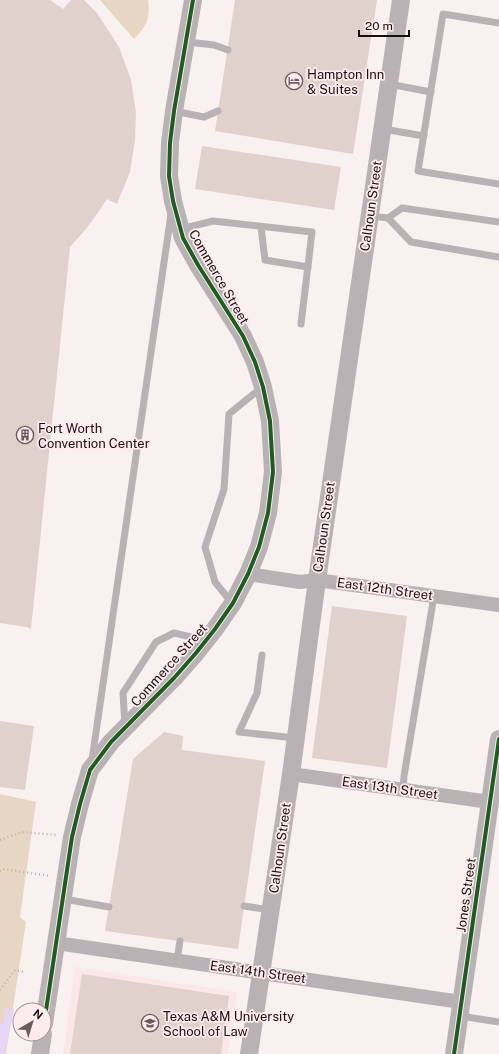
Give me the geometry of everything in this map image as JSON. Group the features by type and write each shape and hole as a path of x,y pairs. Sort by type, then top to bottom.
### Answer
{"street":[{"name":"Commerce Street","path":"47,1002 72,836 90,770 111,742 174,678 215,629 233,603 248,574 259,547 268,513 273,472 270,421 263,387 255,362 243,336 198,265 183,238 173,201 169,176 170,142 174,111 193,0"},
{"name":"Calhoun Street","path":"249,1054 401,0"},
{"name":"East 12th Street","path":"248,574 300,582 317,580 499,604"},
{"name":"Jones Street","path":"454,1054 499,739"},
{"name":"East 13th Street","path":"290,774 490,802"},
{"name":"East 14th Street","path":"56,942 261,973 460,1009"},
{"path":"40,1054 42,1042"}],"lane":[{"path":"499,23 443,14 418,171 499,184"},
{"path":"186,42 214,45 228,50"},
{"path":"388,84 431,92"},
{"path":"174,111 204,117 218,111"},
{"path":"382,129 424,136"},
{"path":"90,770 173,201"},
{"path":"388,218 402,208 499,222"},
{"path":"369,216 388,218 411,242 499,257"},
{"path":"180,230 213,221 312,232 301,324"},
{"path":"261,227 265,260 308,267"},
{"path":"233,603 215,582 205,547 224,489 229,414 263,387"},
{"path":"403,790 434,596"},
{"path":"126,727 123,693 156,642 174,633 206,641"},
{"path":"262,655 257,693 239,732 295,738"},
{"path":"62,899 109,907"},
{"path":"244,906 270,910"},
{"path":"177,960 180,941"},
{"path":"460,1009 499,1022"}],"path":[{"path":"0,840 22,832 72,836"},
{"path":"0,871 3,869 65,878"},
{"path":"0,990 15,970 24,972"}],"shaded area":[{"path":"100,0 148,0 148,17 145,26 134,39"},
{"path":"0,794 36,802 20,917 26,922 14,1002 12,1002 12,1014 6,1054 0,1054"},
{"name":"Texas A&M University School of Law","path":"75,967 237,992 228,1054 63,1054"},
{"path":"6,1008 12,1009 12,1019 5,1054 0,1054 0,1023 3,1024"}],"building":[{"name":"Fort Worth Convention Center","path":"0,0 50,0 63,9 71,0 84,0 97,13 119,47 131,80 136,112 135,140 130,172 117,204 107,199 86,229 70,247 31,629 27,627 0,623"},
{"name":"Hampton Inn & Suites","path":"235,0 377,0 353,154 215,131"},
{"path":"202,146 341,167 334,210 195,189"},
{"path":"332,606 407,616 387,768 312,758"},
{"path":"0,721 34,726 25,790 0,787"},
{"path":"164,732 183,736 182,750 265,761 238,949 105,931 133,759"},
{"name":"Texas A&M University School of Law","path":"82,974 229,996 221,1054 70,1054"}],"cycle path":[{"path":"47,1002 72,837 90,770 111,742 174,678 215,629 233,603 248,574 259,547 268,513 273,472 270,421 263,387 255,362 243,336 198,265 183,238 173,201 169,176 170,143 174,111 193,0"},
{"path":"454,1054 499,739"}],"place":[{"name":"Hampton Inn & Suites","path":"294,81"},
{"name":"Fort Worth Convention Center","path":"25,435"},
{"name":"Texas A&M University School of Law","path":"150,1023"}]}
